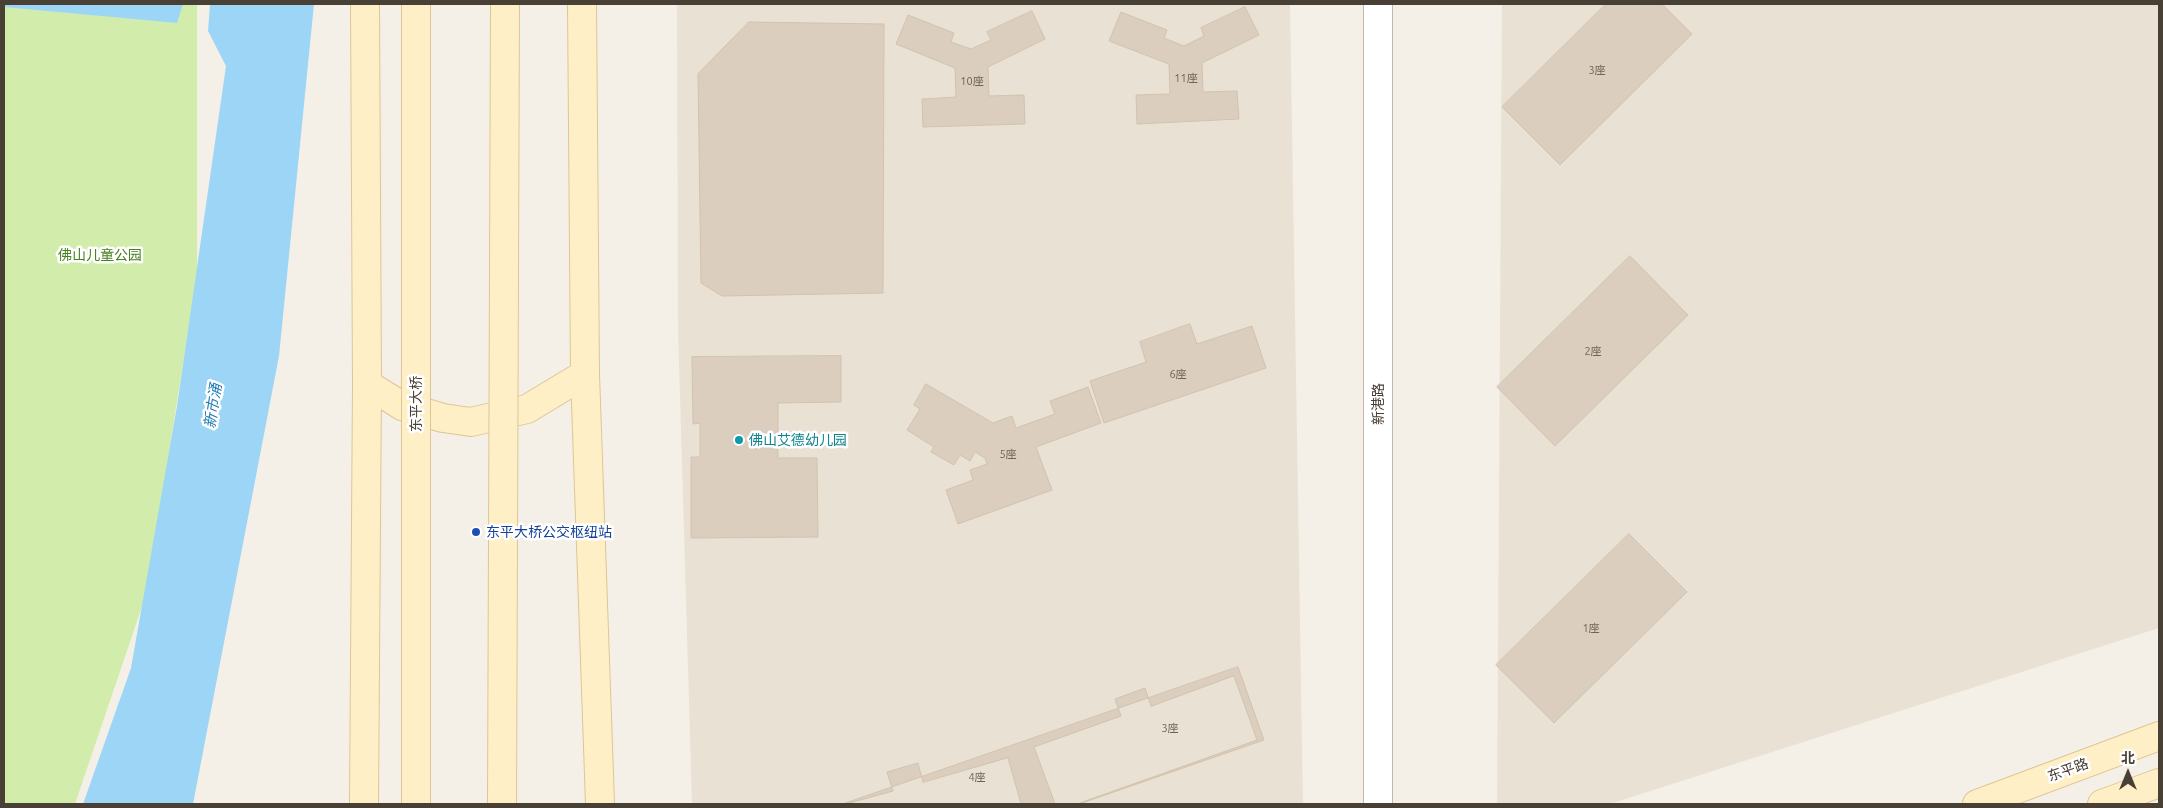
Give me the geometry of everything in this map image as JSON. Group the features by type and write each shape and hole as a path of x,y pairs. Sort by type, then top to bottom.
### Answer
{"main road":[{"path":"364,804 367,384 365,4"},
{"name":"东平大桥","path":"416,4 416,804"},
{"path":"502,804 505,4"},
{"path":"582,4 586,374 600,804"},
{"path":"367,384 402,406 443,418 471,422 526,409 586,374"},
{"name":"东平路","path":"1977,804 2159,736"},
{"path":"2102,804 2159,783"}],"street":[{"name":"新港路","path":"1378,4 1378,804"}],"shaded area":[{"path":"677,4 1290,4 1303,804 692,804 678,330"},
{"path":"1502,4 2159,4 2159,628 1610,804 1497,804"}],"green space":[{"name":"佛山儿童公园","path":"4,4 197,4 197,275 147,592 75,804 4,804"}],"water":[{"path":"4,4 183,4 177,23 4,7"},
{"name":"新市涌","path":"210,4 314,4 279,356 193,804 83,804 131,668 177,406 226,66 208,31"}],"building":[{"path":"1606,4 1662,4 1692,34 1560,165 1502,107"},
{"path":"1245,7 1259,35 1202,63 1203,92 1237,91 1239,119 1137,124 1136,95 1170,94 1169,64 1109,41 1121,12 1167,30 1164,38 1184,46 1204,36 1201,28"},
{"path":"1032,11 1045,39 988,67 989,96 1024,95 1025,124 923,127 922,99 956,97 955,68 896,44 908,15 954,33 951,42 971,49 991,40 987,32"},
{"path":"749,22 884,24 883,293 722,296 701,283 698,74"},
{"path":"1630,256 1688,315 1555,446 1497,387"},
{"path":"1190,324 1197,344 1252,326 1266,368 1104,423 1090,381 1146,362 1140,342"},
{"name":"佛山艾德幼儿园","path":"841,356 841,402 778,403 778,458 817,458 818,537 691,538 691,457 700,457 700,423 693,424 692,357"},
{"path":"926,384 993,423 1012,416 1016,428 1055,414 1050,401 1088,387 1101,423 1036,447 1052,490 958,524 946,490 973,480 970,470 987,464 985,458 975,452 970,461 960,455 954,465 931,452 934,447 907,430 920,409 914,405"},
{"path":"1629,534 1687,592 1554,723 1496,665"},
{"path":"1238,667 1264,740 1079,804 843,804"},
{"path":"1234,676 1257,740 1077,804 1055,804 1034,747 1121,716 1115,699 1145,688 1151,706"},
{"path":"1008,758 1021,804 846,804 893,791 887,772 918,763 923,782"}],"place":[{"name":"佛山艾德幼儿园","path":"739,440"},
{"name":"东平大桥公交枢纽站","path":"476,532"}]}
